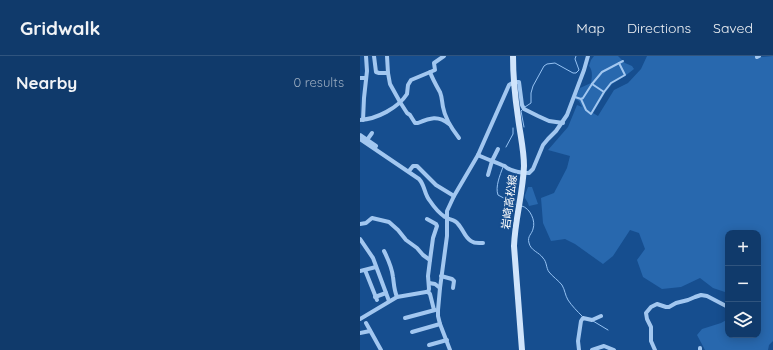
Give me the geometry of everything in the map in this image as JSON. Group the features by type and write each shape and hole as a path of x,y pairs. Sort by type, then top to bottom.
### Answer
{"main road":[{"name":"岩崎高松線","path":"513,56 514,82 524,166 514,246 522,350"}],"street":[{"path":"374,56 376,72 388,73"},
{"path":"387,56 390,84 407,113 415,123 420,123 426,119 436,118 442,119 449,124"},
{"path":"360,59 366,57 367,71 362,98 362,120 380,114 400,102 407,94 408,85 411,80 435,70 434,63 444,56"},
{"path":"478,155 504,165 516,172 529,173 533,169 543,145 563,123 574,97 588,56"},
{"path":"430,72 433,82 440,92 443,100 444,112 449,124 459,138"},
{"path":"360,78 366,78"},
{"path":"436,310 447,236 447,211 478,155 508,85 514,82 519,82 522,105 524,109 549,121 563,123"},
{"path":"367,140 372,133"},
{"path":"360,135 401,164 399,165"},
{"path":"360,139 409,171 422,183 425,195 440,213 457,222 471,241 483,243"},
{"path":"488,175 492,161 498,149"},
{"path":"409,171 413,166 417,166 436,185 454,196"},
{"path":"360,224 366,223 372,218 389,222 406,240 430,260"},
{"path":"427,219 437,226 433,238 428,276 428,292 450,350"},
{"path":"360,239 373,258 389,301"},
{"path":"384,251 388,258 393,275 395,293 397,297"},
{"path":"360,271 376,267"},
{"path":"365,270 376,298 386,293"},
{"path":"441,276 452,279 454,281 453,288"},
{"path":"429,283 435,284 440,288"},
{"path":"360,319 397,297 428,292"},
{"path":"655,350 651,341 651,327 646,313 654,305 657,304 669,307 676,303 700,296 706,296 725,305"},
{"path":"405,318 436,310"},
{"path":"579,350 578,341 581,321 583,318 592,320 601,316"},
{"path":"366,323 381,350"},
{"path":"412,332 440,324"},
{"path":"360,333 370,331"},
{"path":"429,345 447,340"},
{"path":"592,350 604,346 614,350"}],"lane":[{"path":"580,99 583,98 602,72 622,61"},
{"path":"574,97 580,99 586,110 591,114 604,92 612,83 625,75 619,63"},
{"path":"592,84 604,92"}],"shaded area":[{"path":"594,56 618,56 634,69 612,84 605,93 593,113 598,116 614,90 628,83 641,69 647,56 773,56 773,341 769,345 768,350 705,350 697,335 702,329 725,321 725,338 761,338 761,230 725,230 725,292 713,288 700,278 681,287 662,289 643,277 637,260 645,249 639,233 630,230 613,256 603,264 575,244 565,239 551,241 543,223 541,198 554,193 567,168 570,156 548,150 568,127 577,105 582,107 579,101 575,99 580,88 591,83 592,72 589,66"},
{"path":"528,187 532,187 538,204 529,206 525,198"}],"waterway":[{"path":"525,107 531,103 533,86 544,66 555,63 573,73 576,73 579,70 575,59 576,56"},
{"path":"522,110 524,127"},
{"path":"506,147 513,134 513,128"},
{"path":"503,167 497,185 497,192 498,195 515,204"},
{"path":"522,206 528,209 534,222 529,239 530,246 544,260 549,272 562,285 568,300 582,316"},
{"path":"593,321 608,330"}]}
